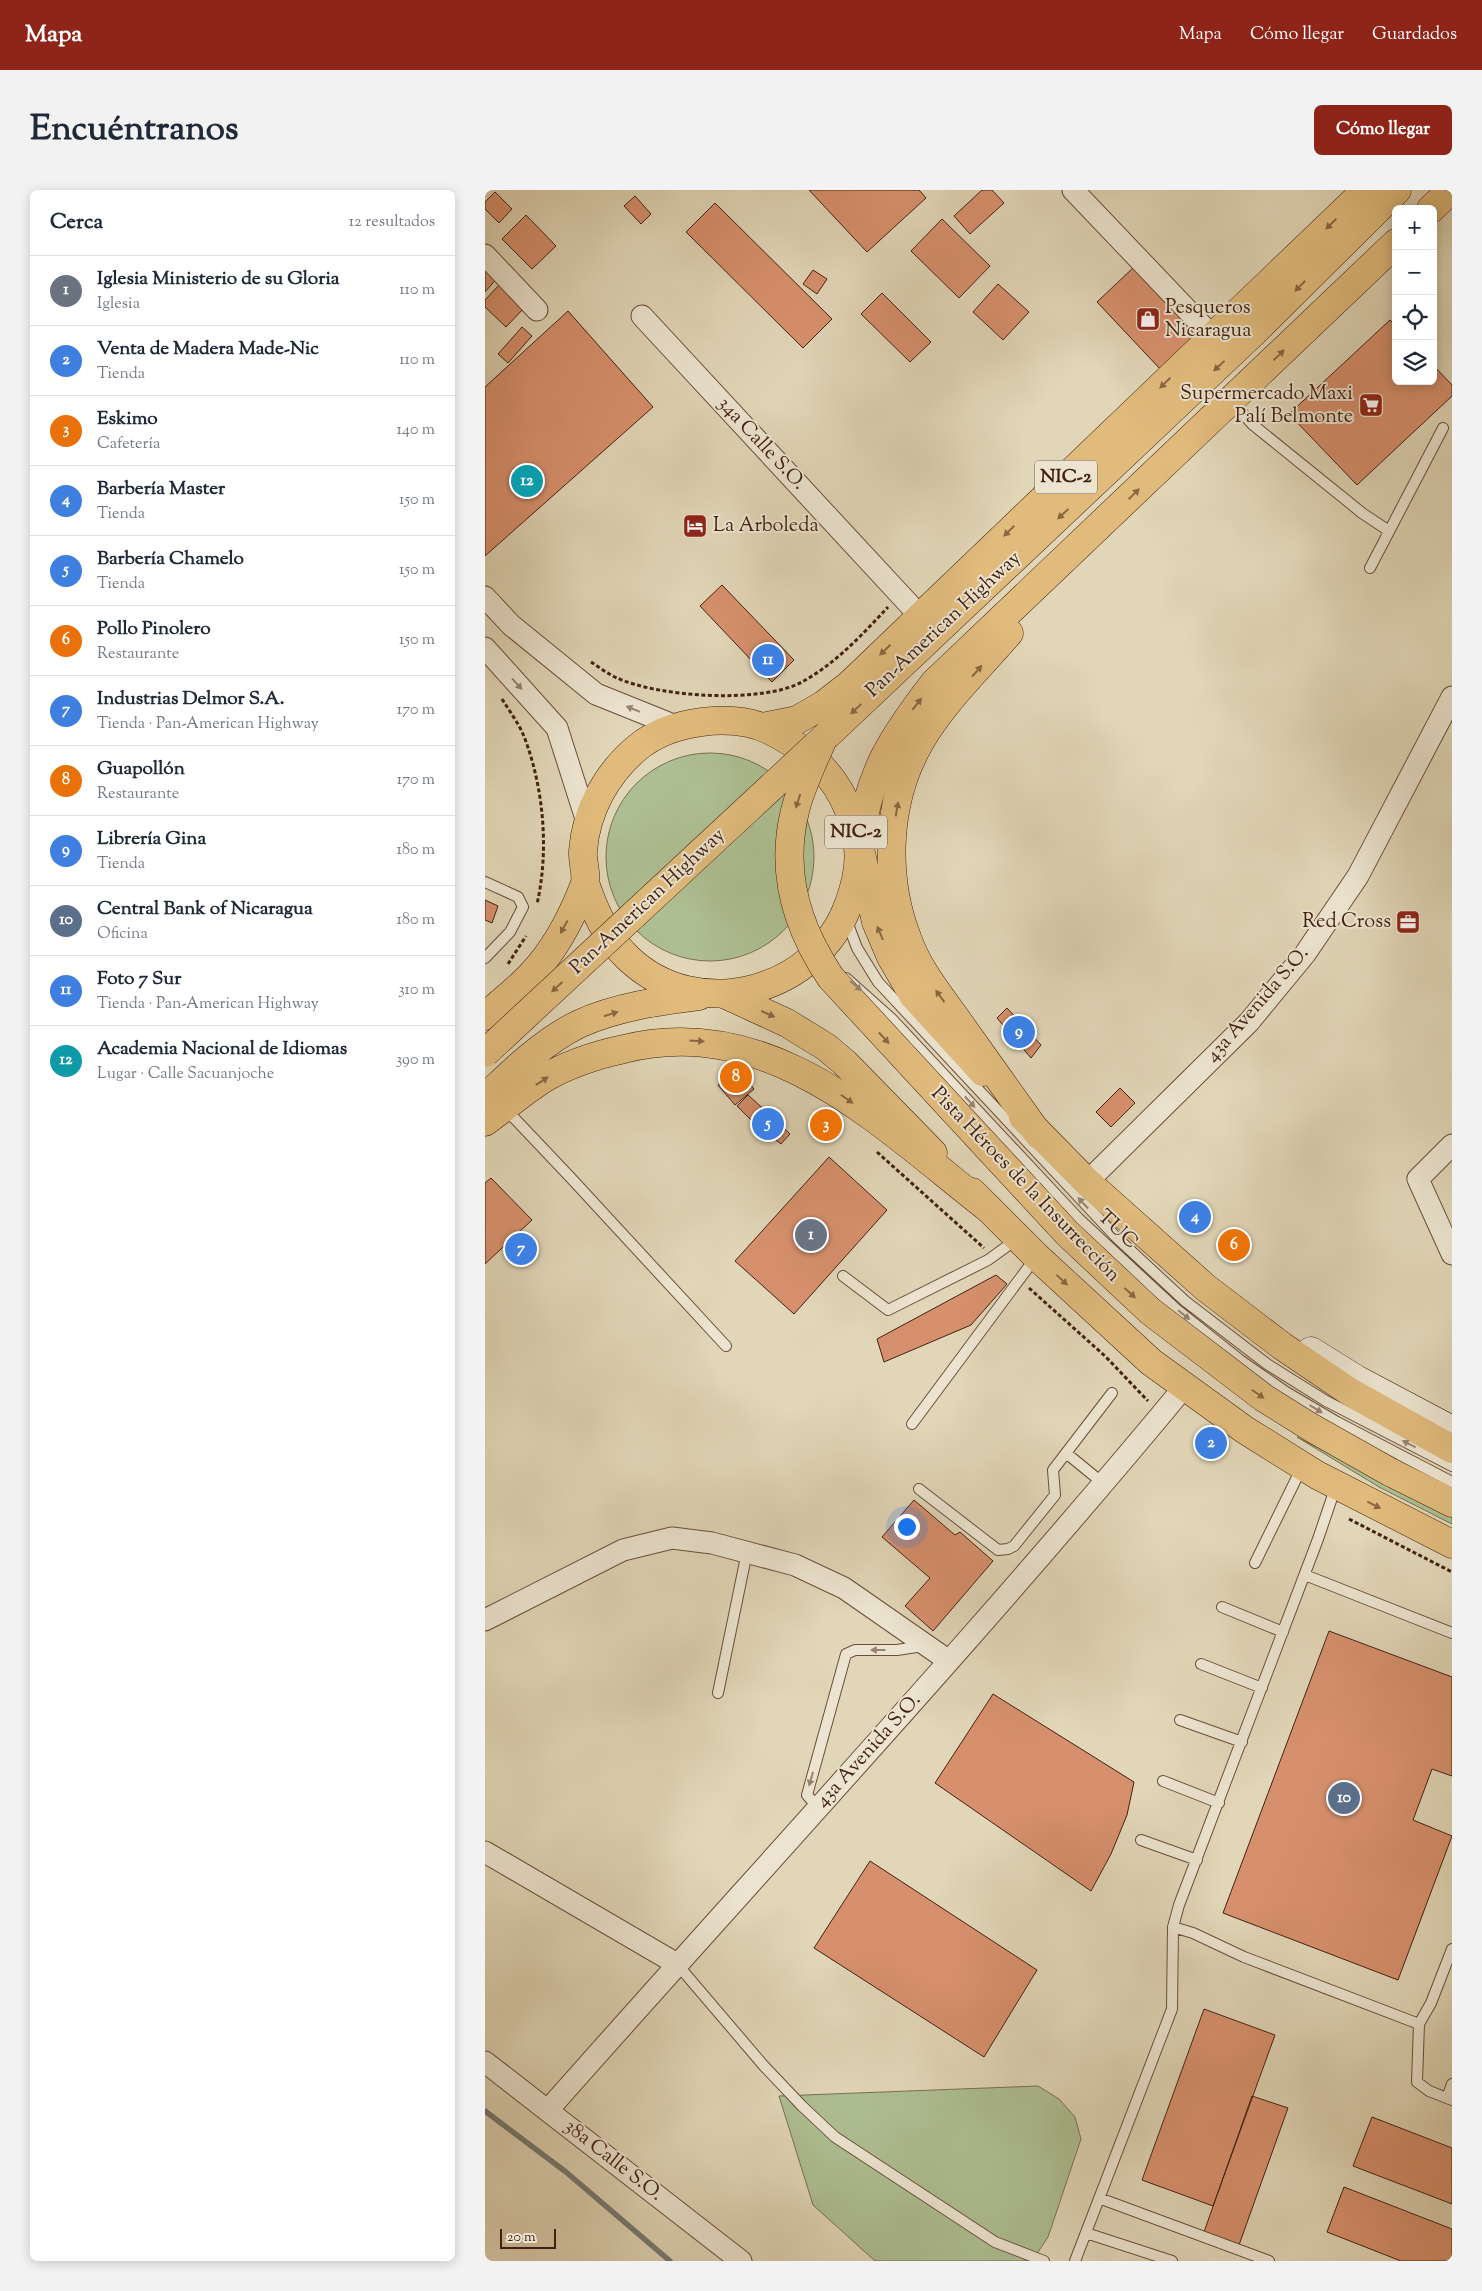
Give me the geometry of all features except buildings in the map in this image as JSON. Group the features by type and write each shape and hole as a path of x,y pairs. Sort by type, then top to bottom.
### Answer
{"main road":[{"name":"Pan-American Highway","path":"762,727 797,720 823,705 849,685 1366,190"},
{"name":"Pan-American Highway","path":"485,1053 823,739 1254,332 1397,190"},
{"path":"1435,205 1451,190"},
{"name":"Pan-American Highway","path":"859,844 863,816 872,783 900,727 934,683 1392,247"},
{"path":"1039,1135 928,979 908,940 897,902 891,868 892,836 907,768 934,720 1111,516"},
{"name":"NIC-2","path":"490,1106 527,1060 580,1024 634,1006 762,988 796,972 825,946 846,912 857,883 859,844 844,798 823,767 795,743 762,727 720,720 678,726 638,748 606,780 587,822 583,852 585,883 595,912 610,938 630,960 655,977 683,989 719,994"},
{"name":"Pista Héroes de la Insurrección","path":"823,739 795,809 790,836 790,859 792,889 801,922 811,946 831,978 1067,1233 1150,1311 1264,1398 1390,1472 1452,1503"},
{"path":"859,844 876,922 891,957 913,995 1039,1135 1087,1182 1206,1288 1282,1346 1350,1392 1452,1449"},
{"name":"Pan-American Highway","path":"485,1016 531,975 544,959 570,917 585,883"},
{"name":"Pista Héroes de la Insurrección","path":"719,994 787,1023 826,1047 845,1063 989,1210 1151,1362 1245,1430 1302,1466 1332,1496 1452,1544"},
{"path":"490,1106 594,1056 644,1044 666,1041 718,1043 744,1049 789,1065 843,1096 989,1210"}],"street":[{"path":"1073,190 1213,337"},
{"path":"485,255 537,310"},
{"name":"34a Calle S.O.","path":"643,316 920,616"},
{"path":"485,597 511,625 596,694 678,726"},
{"path":"485,648 557,728 587,822"},
{"name":"43a Avenida S.O.","path":"1087,1182 1249,1022 1305,954 1358,876 1452,697"},
{"path":"1452,1145 1418,1179 1452,1254"},
{"path":"1206,1288 1356,1379 1452,1430"},
{"name":"43a Avenida S.O.","path":"548,2110 949,1661 1104,1484 1185,1386"},
{"path":"485,1620 623,1550 672,1538 712,1543 795,1565 844,1588 949,1661"},
{"path":"485,1852 677,1964"},
{"name":"38a Calle S.O.","path":"485,2062 741,2261"}],"lane":[{"path":"1232,401 1252,424 1362,513 1389,531"},
{"path":"1371,568 1443,428"},
{"path":"485,882 518,896 523,908 510,932 485,958"},
{"name":"TUC","path":"846,912 847,923 857,948 878,982 1116,1237 1179,1294 1267,1364 1326,1401 1452,1466"},
{"name":"TUC","path":"796,972 819,966 833,969 853,982 892,1019 1079,1218 1176,1309 1218,1343 1286,1392 1452,1482"},
{"path":"490,1106 540,1145 726,1346"},
{"path":"843,1276 888,1310 994,1256 1027,1247"},
{"path":"911,1424 1018,1278 1027,1247"},
{"path":"919,1489 998,1550 1007,1550 1014,1546 1055,1495 1053,1470 1112,1392"},
{"path":"1066,1453 1104,1484"},
{"path":"1255,1563 1302,1466"},
{"path":"1075,2261 1172,2009 1173,1928 1179,1904 1305,1574 1332,1496"},
{"path":"718,1693 747,1552"},
{"path":"1305,1574 1452,1633"},
{"path":"1222,1607 1283,1632"},
{"path":"818,1808 807,1795 846,1654 855,1650 897,1650 926,1645"},
{"path":"1201,1664 1262,1688"},
{"path":"1180,1720 1242,1742"},
{"path":"1163,1781 1219,1803"},
{"path":"1141,1840 1197,1860"},
{"path":"1173,1928 1193,1933 1244,1957 1419,2024"},
{"path":"1452,1949 1431,2003 1419,2024 1417,2082 1429,2091 1449,2099 1452,2084"},
{"path":"677,1964 764,2066 835,2137 995,2242 1043,2261"},
{"path":"1099,2198 1269,2261"},
{"path":"1086,2233 1172,2261"}],"path":[{"path":"589,661 617,678 648,688 742,696 767,694 803,681 830,663 874,622"},
{"path":"498,692 525,738 541,800 543,862 537,906"},
{"path":"505,967 523,944 529,929"},
{"path":"873,1149 994,1256"},
{"path":"1018,1278 1105,1356 1161,1415"},
{"path":"1332,1496 1452,1572"}],"green space":[{"path":"700,753 720,753 740,757 759,765 784,783 797,799 806,817 814,847 810,887 806,897 797,915 784,931 768,944 740,957 720,961 700,961 680,957 661,949 644,938 629,923 618,906 610,887 606,867 606,847 610,827 618,808 629,791 644,776 661,765 680,757"},
{"path":"1297,1437 1452,1517 1452,1524 1379,1487"},
{"path":"1038,2086 1059,2099 1075,2117 1081,2139 1048,2237 1032,2261 875,2261 813,2205 779,2096"}],"waterway":[{"path":"485,2111 566,2172 670,2261"}],"place":[{"name":"Pesqueros Nicaragua","path":"1148,319"},
{"name":"Supermercado Maxi Palí Belmonte","path":"1371,405"},
{"name":"Academia Nacional de Idiomas","path":"527,481"},
{"name":"La Arboleda","path":"695,526"},
{"name":"Foto 7 Sur","path":"768,660"},
{"name":"Red Cross","path":"1408,922"},
{"name":"Librería Gina","path":"1019,1032"},
{"name":"Guapollón","path":"736,1077"},
{"name":"Barbería Chamelo","path":"768,1124"},
{"name":"Eskimo","path":"826,1125"},
{"name":"Barbería Master","path":"1195,1217"},
{"name":"Iglesia Ministerio de su Gloria","path":"811,1235"},
{"name":"Pollo Pinolero","path":"1234,1245"},
{"name":"Industrias Delmor S.A.","path":"521,1249"},
{"name":"Venta de Madera Made-Nic","path":"1211,1443"},
{"name":"Central Bank of Nicaragua","path":"1344,1798"}]}
